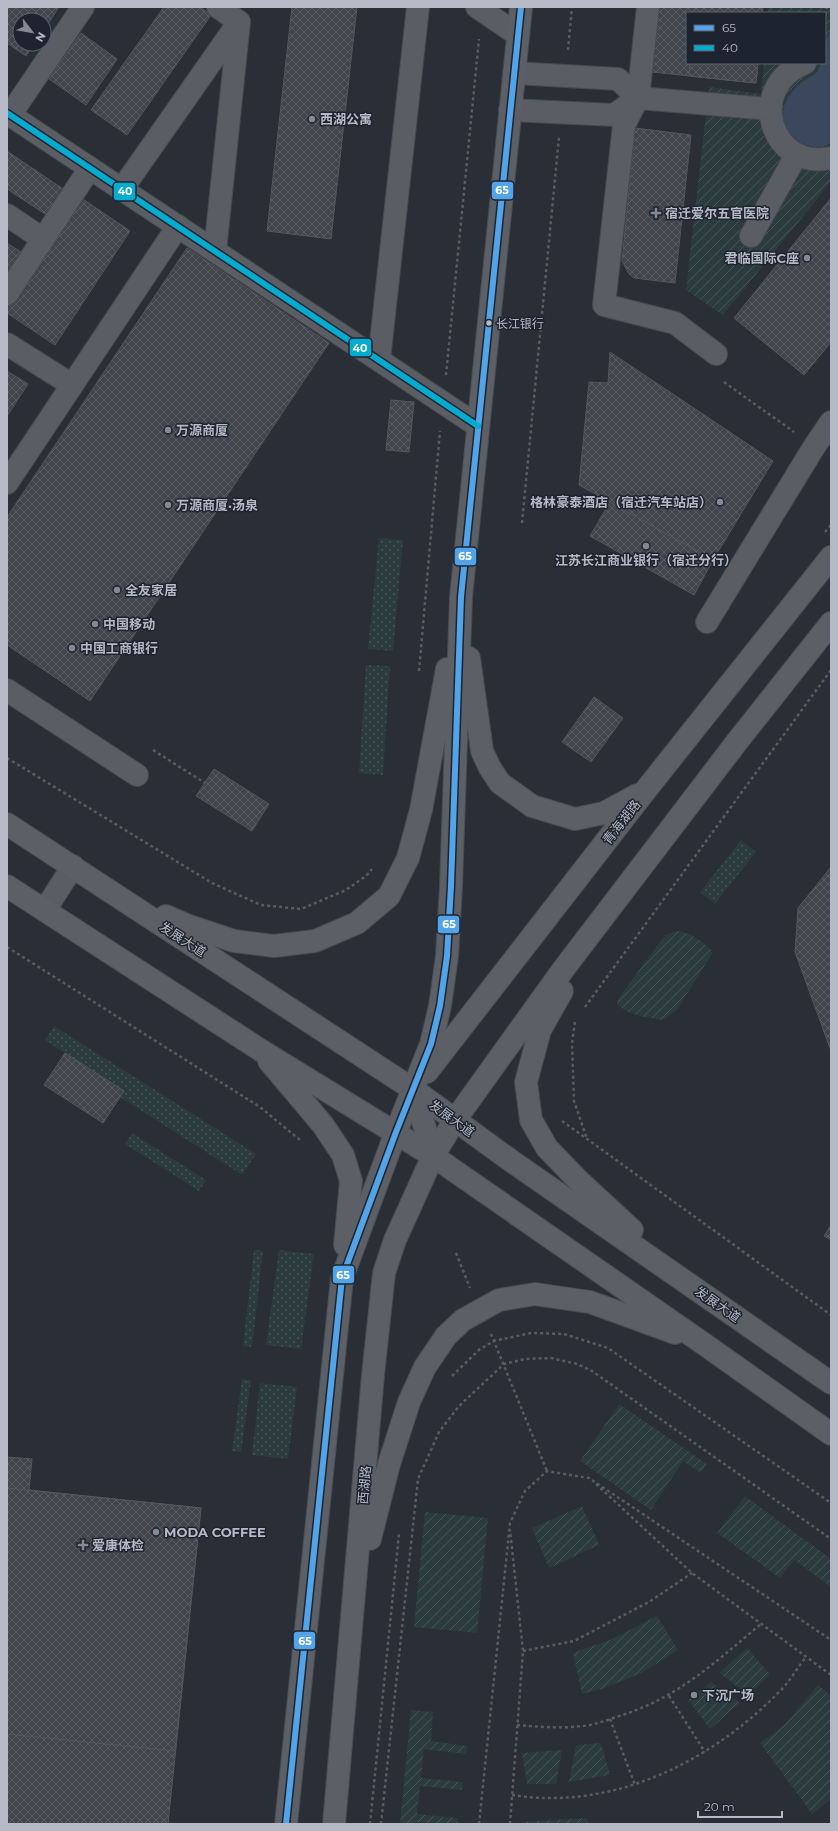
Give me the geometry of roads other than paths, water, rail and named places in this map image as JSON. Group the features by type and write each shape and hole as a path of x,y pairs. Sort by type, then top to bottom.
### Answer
{"main road":[{"path":"342,1278 396,1132 414,1090 431,1044 440,1006 447,956 452,879 461,597 520,7"},
{"name":"青海湖路","path":"414,1090 645,791 831,557"},
{"path":"461,597 482,751 500,784 532,806 575,818 604,813 645,791"},
{"path":"49,851 153,909 189,926 234,941 274,946 314,941 357,923 389,896 408,858 421,810 461,597"},
{"path":"433,1156 455,1120 562,971 736,743 831,623"},
{"name":"发展大道","path":"7,824 414,1090 510,1160 831,1383"},
{"path":"629,882 570,977 540,1030 526,1082 531,1120 547,1148 619,1219 732,1313"},
{"path":"7,886 262,1051 433,1156 831,1434"},
{"path":"262,1051 323,1125 344,1155 351,1180 286,1824"},
{"path":"414,1090 433,1156"},
{"name":"西湖路","path":"334,1824 373,1375 384,1273 395,1240 433,1156"},
{"path":"353,1609 389,1464 409,1402 425,1367 446,1336 463,1320 499,1300 535,1294 590,1302 704,1344"}],"street":[{"path":"83,7 9,114 478,426"},
{"path":"218,7 239,22"},
{"path":"379,360 418,7"},
{"path":"648,7 638,98 624,125 604,305 675,323 716,354"},
{"path":"479,9 518,35"},
{"path":"122,189 239,22"},
{"path":"215,251 239,22"},
{"path":"803,64 793,68 781,79 773,93 770,109 772,125 779,140 791,151 805,158 821,160 831,158"},
{"path":"514,73 618,78 638,98"},
{"path":"510,110 614,115 638,98 770,109"},
{"path":"751,236 797,154"},
{"path":"7,294 90,168"},
{"path":"7,215 43,240"},
{"path":"7,482 178,226"},
{"path":"7,344 72,385"},
{"path":"707,622 825,434"},
{"path":"7,690 137,775"},
{"path":"45,910 73,866"}],"water":[{"path":"831,26 831,143 822,147 813,147 793,138 785,129 783,113 786,101 797,86 816,73 821,64 826,64 826,43"}],"place":[{"name":"西湖公寓","path":"312,119"},
{"name":"宿迁爱尔五官医院","path":"656,213"},
{"name":"君临国际C座","path":"807,258"},
{"name":"长江银行","path":"489,323"},
{"name":"万源商厦","path":"168,430"},
{"name":"格林豪泰酒店（宿迁汽车站店）","path":"720,502"},
{"name":"万源商厦·汤泉","path":"168,505"},
{"name":"江苏长江商业银行（宿迁分行）","path":"646,546"},
{"name":"全友家居","path":"117,590"},
{"name":"中国移动","path":"95,624"},
{"name":"中国工商银行","path":"72,648"},
{"name":"MODA COFFEE","path":"156,1532"},
{"name":"爱康体检","path":"83,1545"},
{"name":"下沉广场","path":"694,1695"}]}
